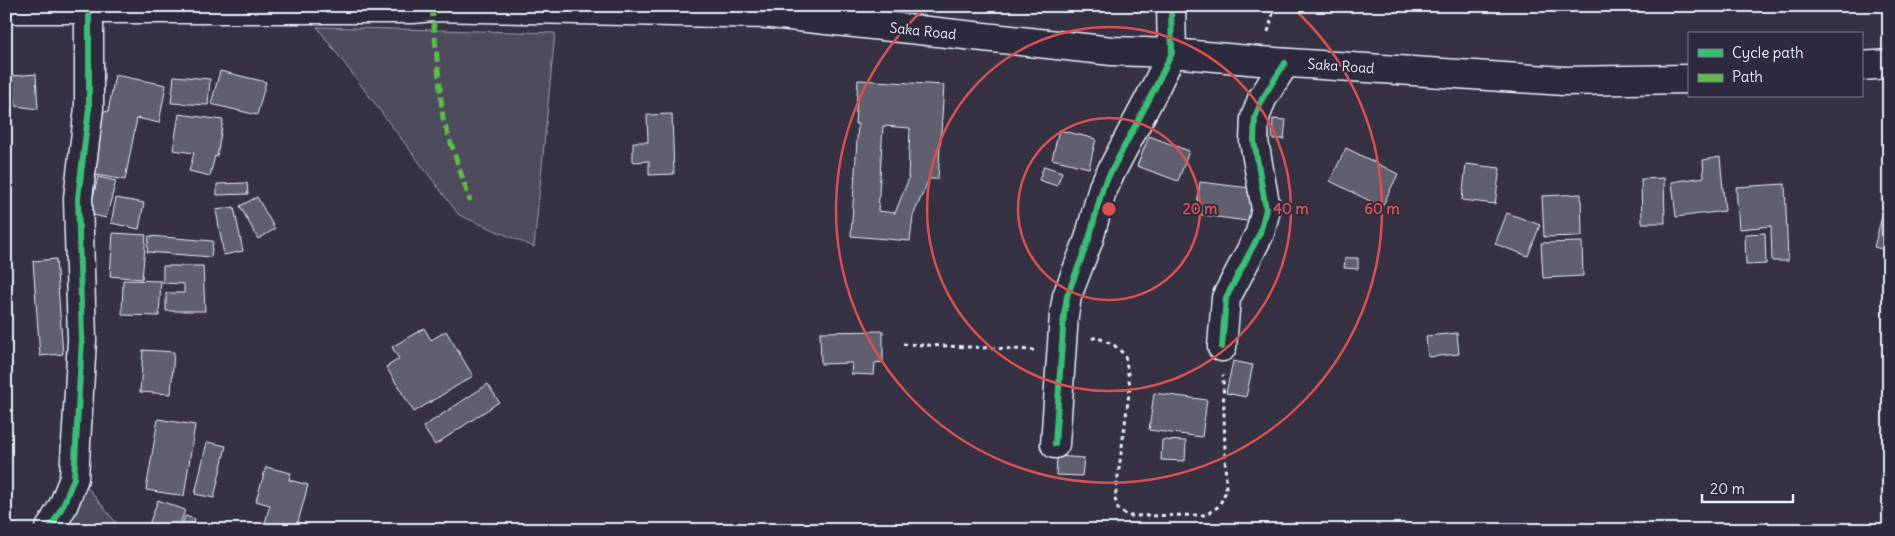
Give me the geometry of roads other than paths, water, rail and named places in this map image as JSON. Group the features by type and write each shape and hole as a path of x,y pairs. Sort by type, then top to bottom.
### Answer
{"main road":[{"path":"1055,444 1061,351 1067,296 1089,239 1103,187 1172,54 1171,6"},
{"name":"Saka Road","path":"6,9 413,9 432,7 771,14 1112,51 1564,81 1688,79"},
{"path":"49,530 63,506 74,478 82,340 78,198 89,108 89,9"},
{"path":"1222,346 1226,298 1260,233 1266,209 1254,142 1255,118 1262,99 1285,63"},
{"path":"1862,66 1889,64"}]}
